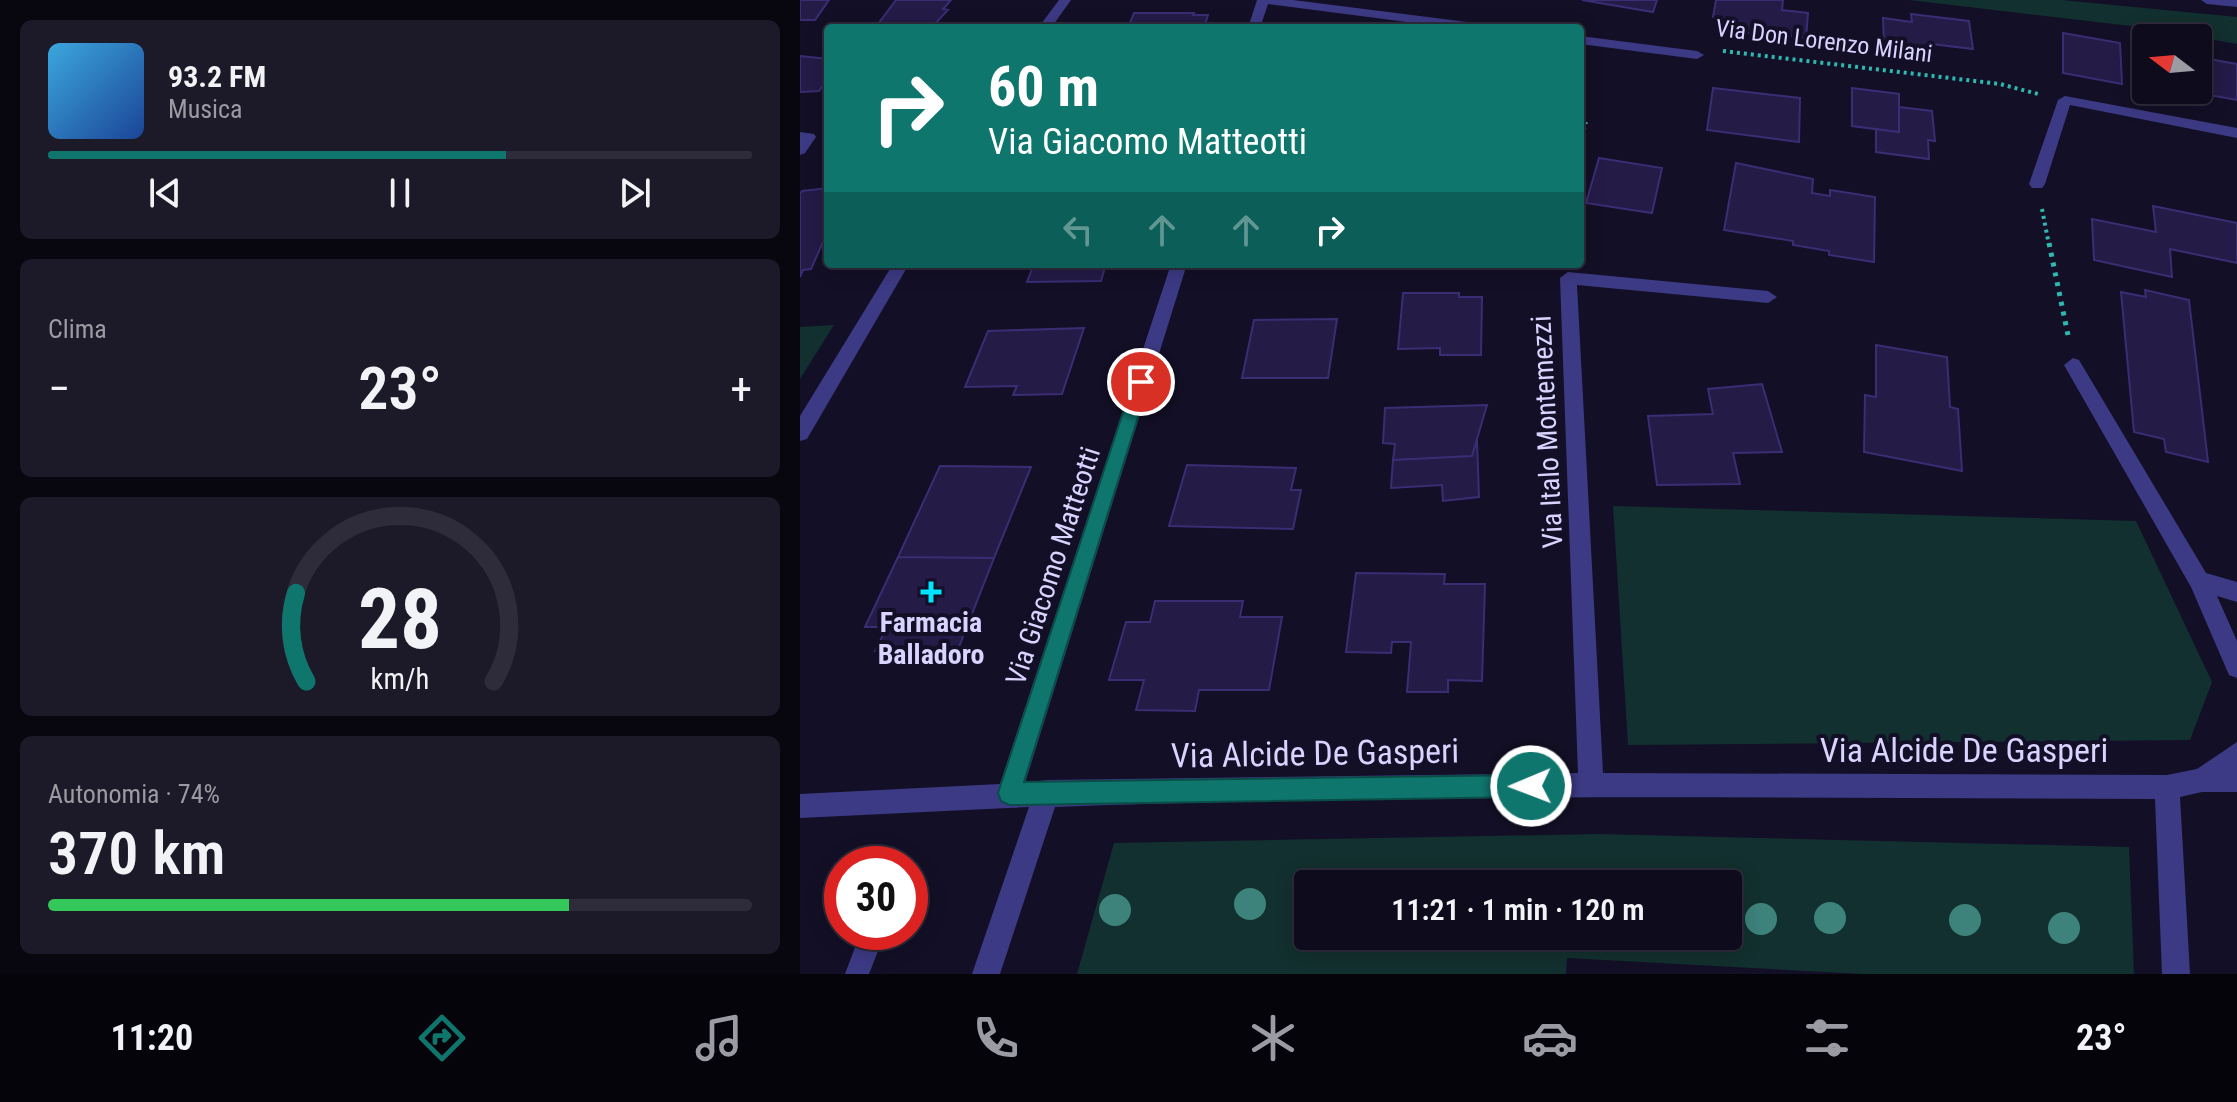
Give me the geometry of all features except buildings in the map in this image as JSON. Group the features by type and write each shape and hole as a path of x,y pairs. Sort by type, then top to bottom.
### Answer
{"street":[{"path":"1043,24 1050,0"},
{"path":"1045,24 1065,0"},
{"path":"1255,24 1263,0 1452,24"},
{"path":"2207,0 2237,3"},
{"name":"Via Don Lorenzo Milani","path":"1584,41 1697,55"},
{"path":"2037,184 2065,100 2237,133"},
{"path":"800,137 809,137 800,150"},
{"path":"800,433 899,268"},
{"name":"Via Giacomo Matteotti","path":"1009,793 1178,268"},
{"name":"Via Italo Montemezzi","path":"1591,785 1568,278 1768,297"},
{"path":"2073,365 2199,581 2237,667"},
{"path":"2199,581 2237,592"},
{"name":"Via Alcide De Gasperi","path":"2202,780 2237,754"},
{"name":"Via Alcide De Gasperi","path":"800,806 1047,792 1591,785 2167,787 2202,780 2237,780"},
{"path":"2167,787 2176,974"},
{"path":"986,974 1047,792"}],"path":[{"name":"Via Don Lorenzo Milani","path":"1697,55 1701,49 1985,82 2065,100"},
{"path":"1584,129 1586,122"},
{"path":"2037,184 2073,365"}],"green space":[{"path":"1909,0 2062,0 2237,17 2237,44 2212,40 2212,24 2132,26"},
{"path":"834,325 800,379 800,327"},
{"path":"1613,506 2136,521 2212,682 2190,740 1628,745"},
{"path":"1599,834 2129,847 2134,974 1862,974 1567,958 1566,974 1077,974 1114,843"}],"place":[{"name":"Farmacia Balladoro","path":"931,592"}],"route":[{"path":"1141,382 1009,793 1531,786"}]}
